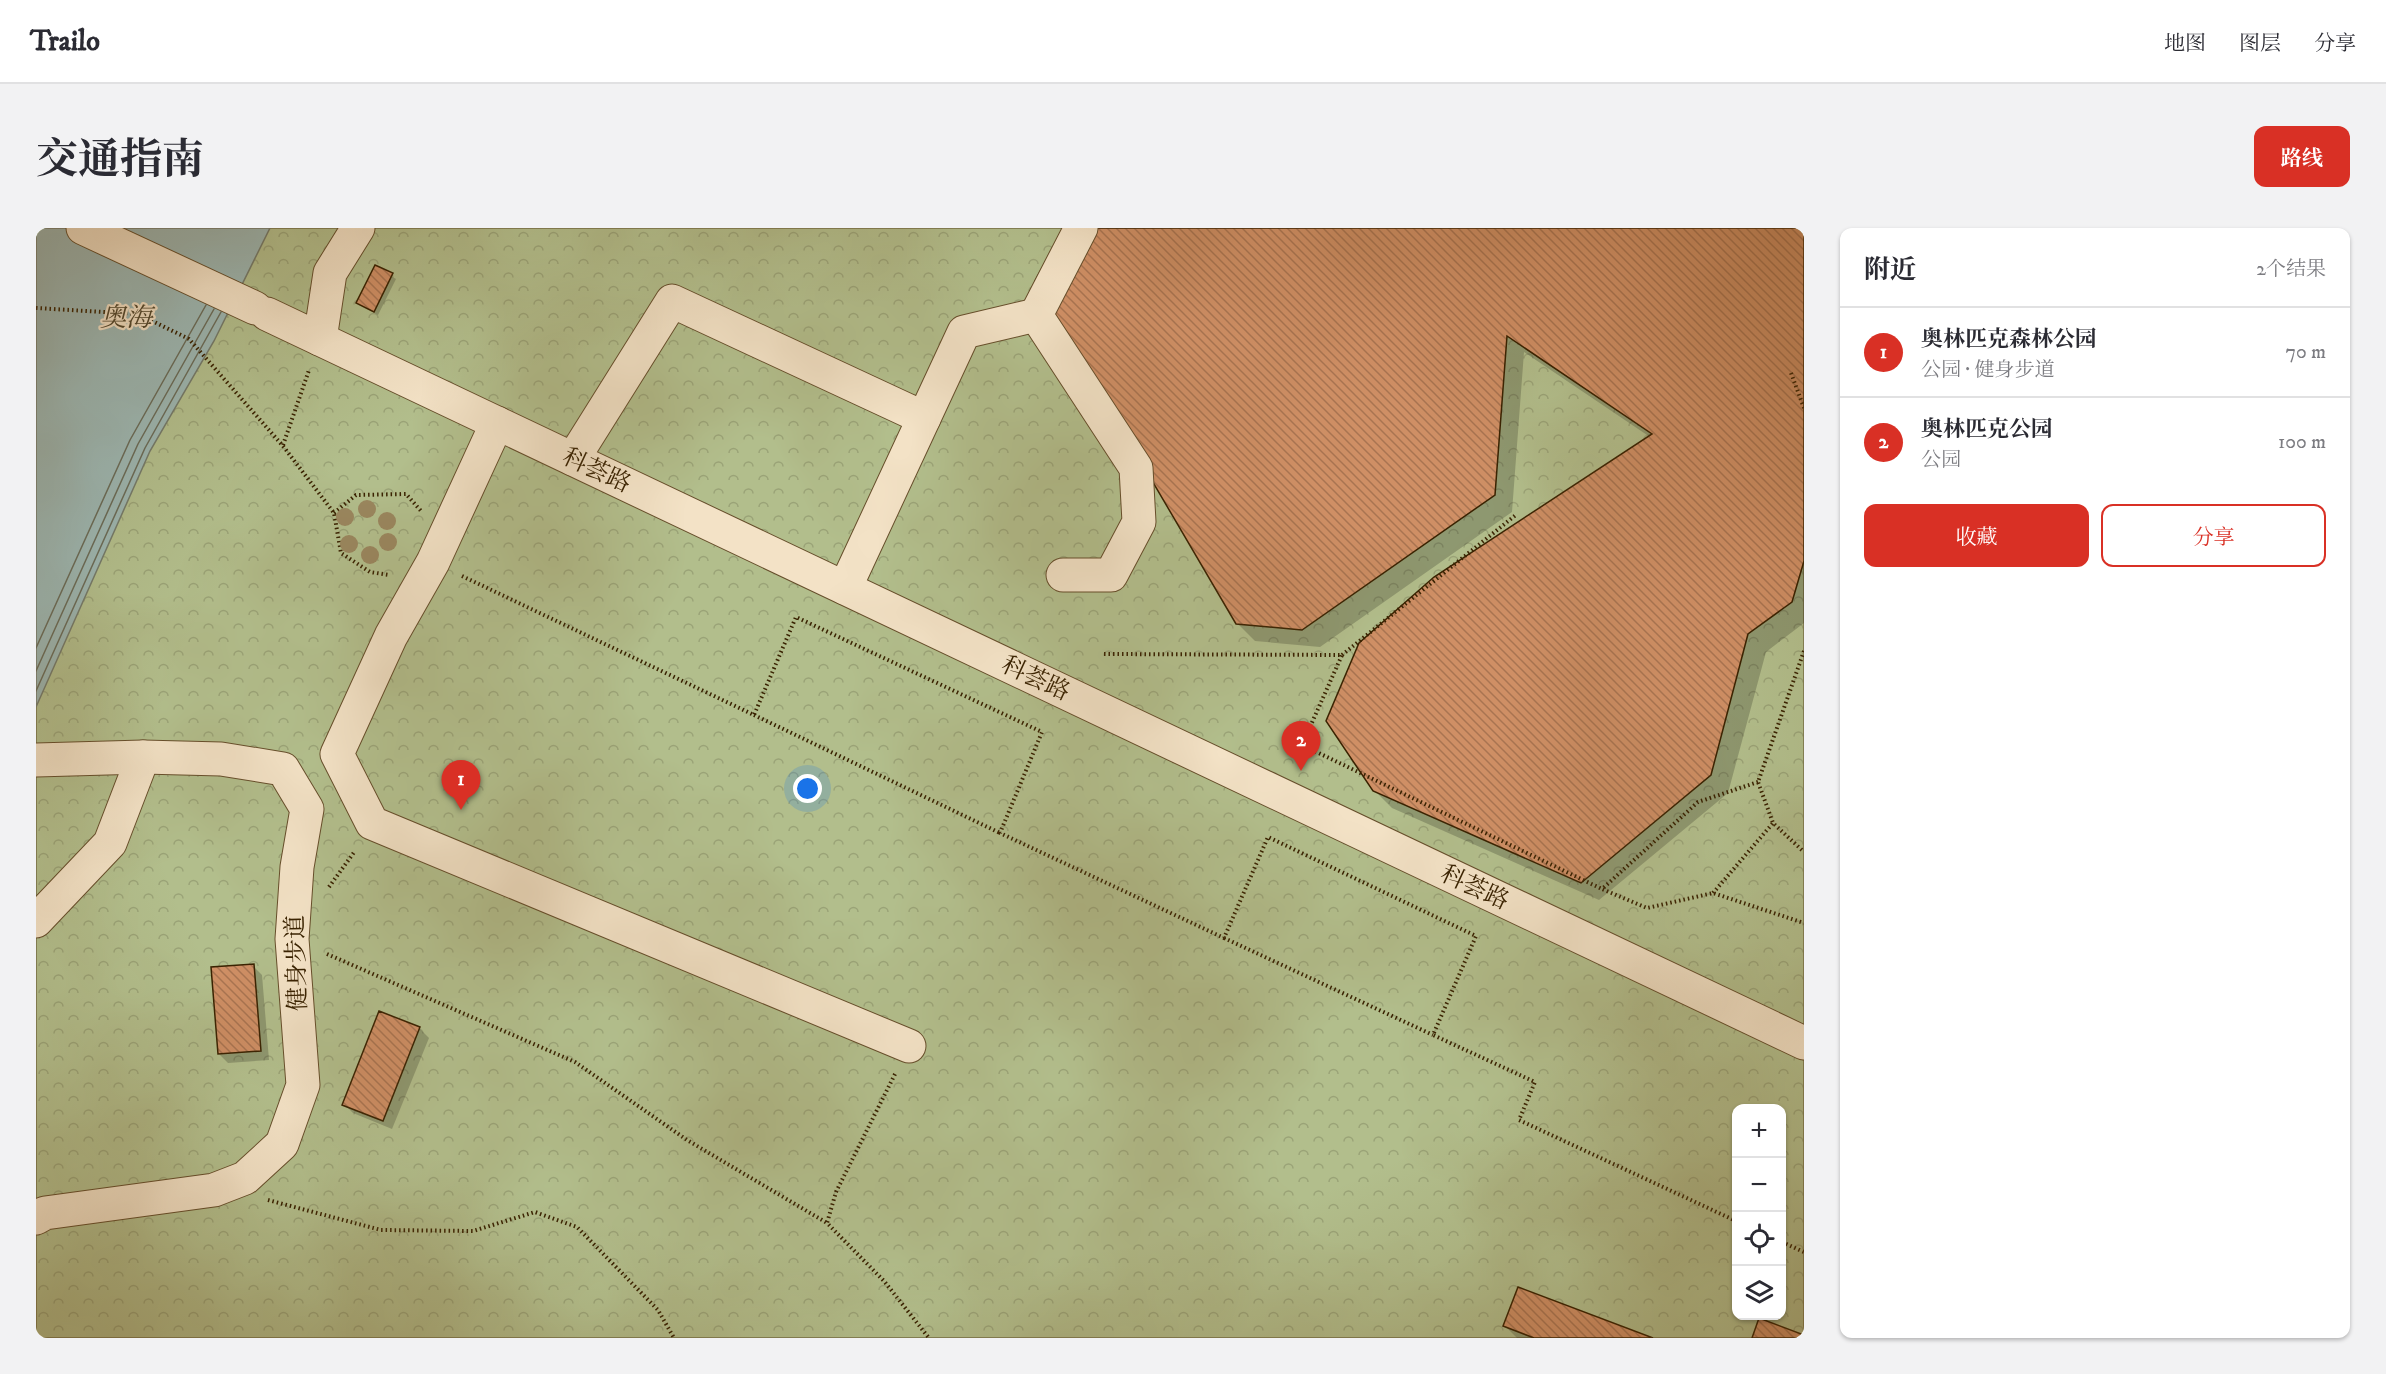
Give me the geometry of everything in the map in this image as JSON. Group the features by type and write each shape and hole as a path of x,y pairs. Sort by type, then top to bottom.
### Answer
{"street":[{"name":"科荟路","path":"83,228 1804,1043"},
{"path":"320,339 330,273 358,228"},
{"path":"845,588 964,332 1036,315 1081,228"},
{"path":"573,459 672,301 924,418"},
{"path":"1036,315 1136,468 1140,522 1110,575 1064,575"},
{"path":"497,423 433,562 391,636 337,754 375,824 909,1046"},
{"path":"36,921 110,843 143,757"},
{"name":"健身步道","path":"36,760 143,757 221,759 283,770 307,809 297,867 291,939 303,1085 282,1144 245,1178 214,1190 45,1213 36,1218"}],"path":[{"path":"36,308 138,314 189,339 282,446 334,513 341,553 370,572 401,576 433,562 999,833 1535,1082 1519,1120 1732,1219"},
{"path":"282,446 320,339"},
{"path":"1791,373 1804,408"},
{"path":"334,513 356,495 406,494 424,515"},
{"path":"1517,514 1342,655 1302,745 1602,889 1647,908 1713,893 1804,923"},
{"path":"754,715 796,617 1042,732 999,833"},
{"path":"1804,651 1758,782 1773,823 1804,852"},
{"path":"1104,654 1342,655"},
{"path":"1602,889 1698,802 1758,782"},
{"path":"1713,893 1773,823"},
{"path":"326,891 375,824"},
{"path":"1224,938 1268,837 1476,936 1432,1035"},
{"path":"291,939 575,1062 687,1140 827,1223 884,1281 929,1338"},
{"path":"827,1223 836,1192 909,1046"},
{"path":"245,1178 270,1201 381,1230 474,1231 535,1212 577,1227 658,1310 674,1338"},
{"path":"1786,1244 1804,1252"}],"green space":[{"path":"36,228 1804,228 1804,1338 36,1338"}],"water":[{"name":"奥海","path":"36,228 270,228 214,341 150,451 36,707"}],"building":[{"path":"1064,228 1804,228 1804,561 1792,602 1748,634 1711,775 1581,883 1373,791 1326,721 1359,643 1434,577 1652,434 1507,336 1495,495 1302,630 1236,624 1035,281"},
{"path":"375,265 393,273 374,312 356,303"},
{"path":"254,964 261,1051 218,1054 211,967"},
{"path":"379,1011 420,1027 383,1121 342,1105"},
{"path":"1518,1287 1653,1338 1534,1338 1503,1326"},
{"path":"1758,1320 1764,1320 1804,1335 1804,1338 1752,1338"}],"place":[{"name":"奥林匹克公园","path":"1301,771"},
{"name":"奥林匹克森林公园","path":"461,810"}]}
